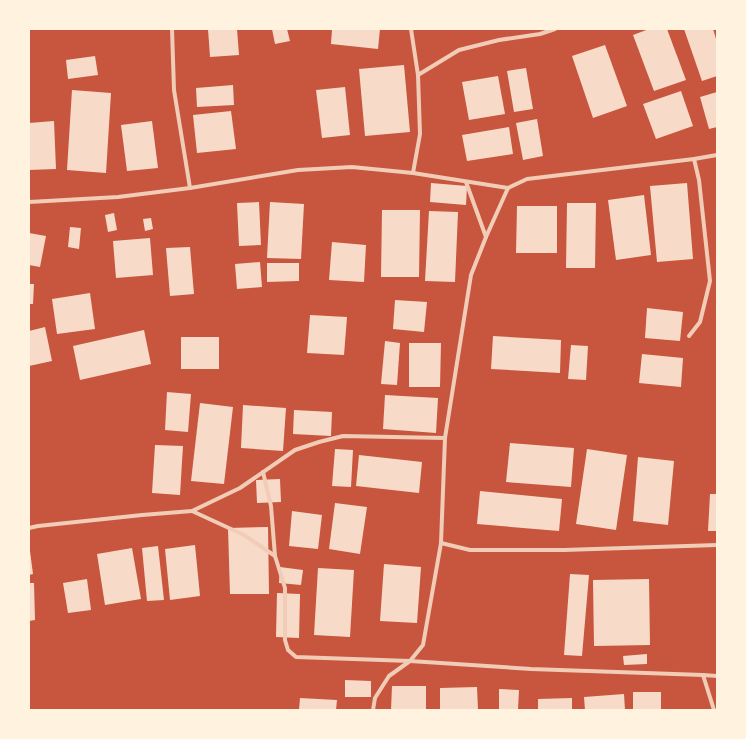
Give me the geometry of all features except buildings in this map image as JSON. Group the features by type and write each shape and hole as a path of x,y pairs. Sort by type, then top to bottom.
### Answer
{"street":[{"path":"172,29 174,90 190,188"},
{"path":"411,29 418,75 420,134 413,173"},
{"path":"418,75 459,50 499,40 540,34 555,29"},
{"path":"29,202 118,197 190,188 298,170 352,167 413,173 508,188 527,179 717,155"},
{"path":"689,336 700,322 710,281 699,180 694,159"},
{"path":"466,182 486,237"},
{"path":"373,710 375,698 389,676 410,661 423,645 441,543 445,438 471,275 508,188"},
{"path":"29,528 142,515 192,511 240,488 295,450 343,436 445,438"},
{"path":"263,472 271,506 275,556 286,588 285,640 288,650 296,657 410,661 530,669 717,676"},
{"path":"192,511 244,535 275,556"},
{"path":"441,543 470,550 564,550 717,545"},
{"path":"703,675 714,710"}]}
